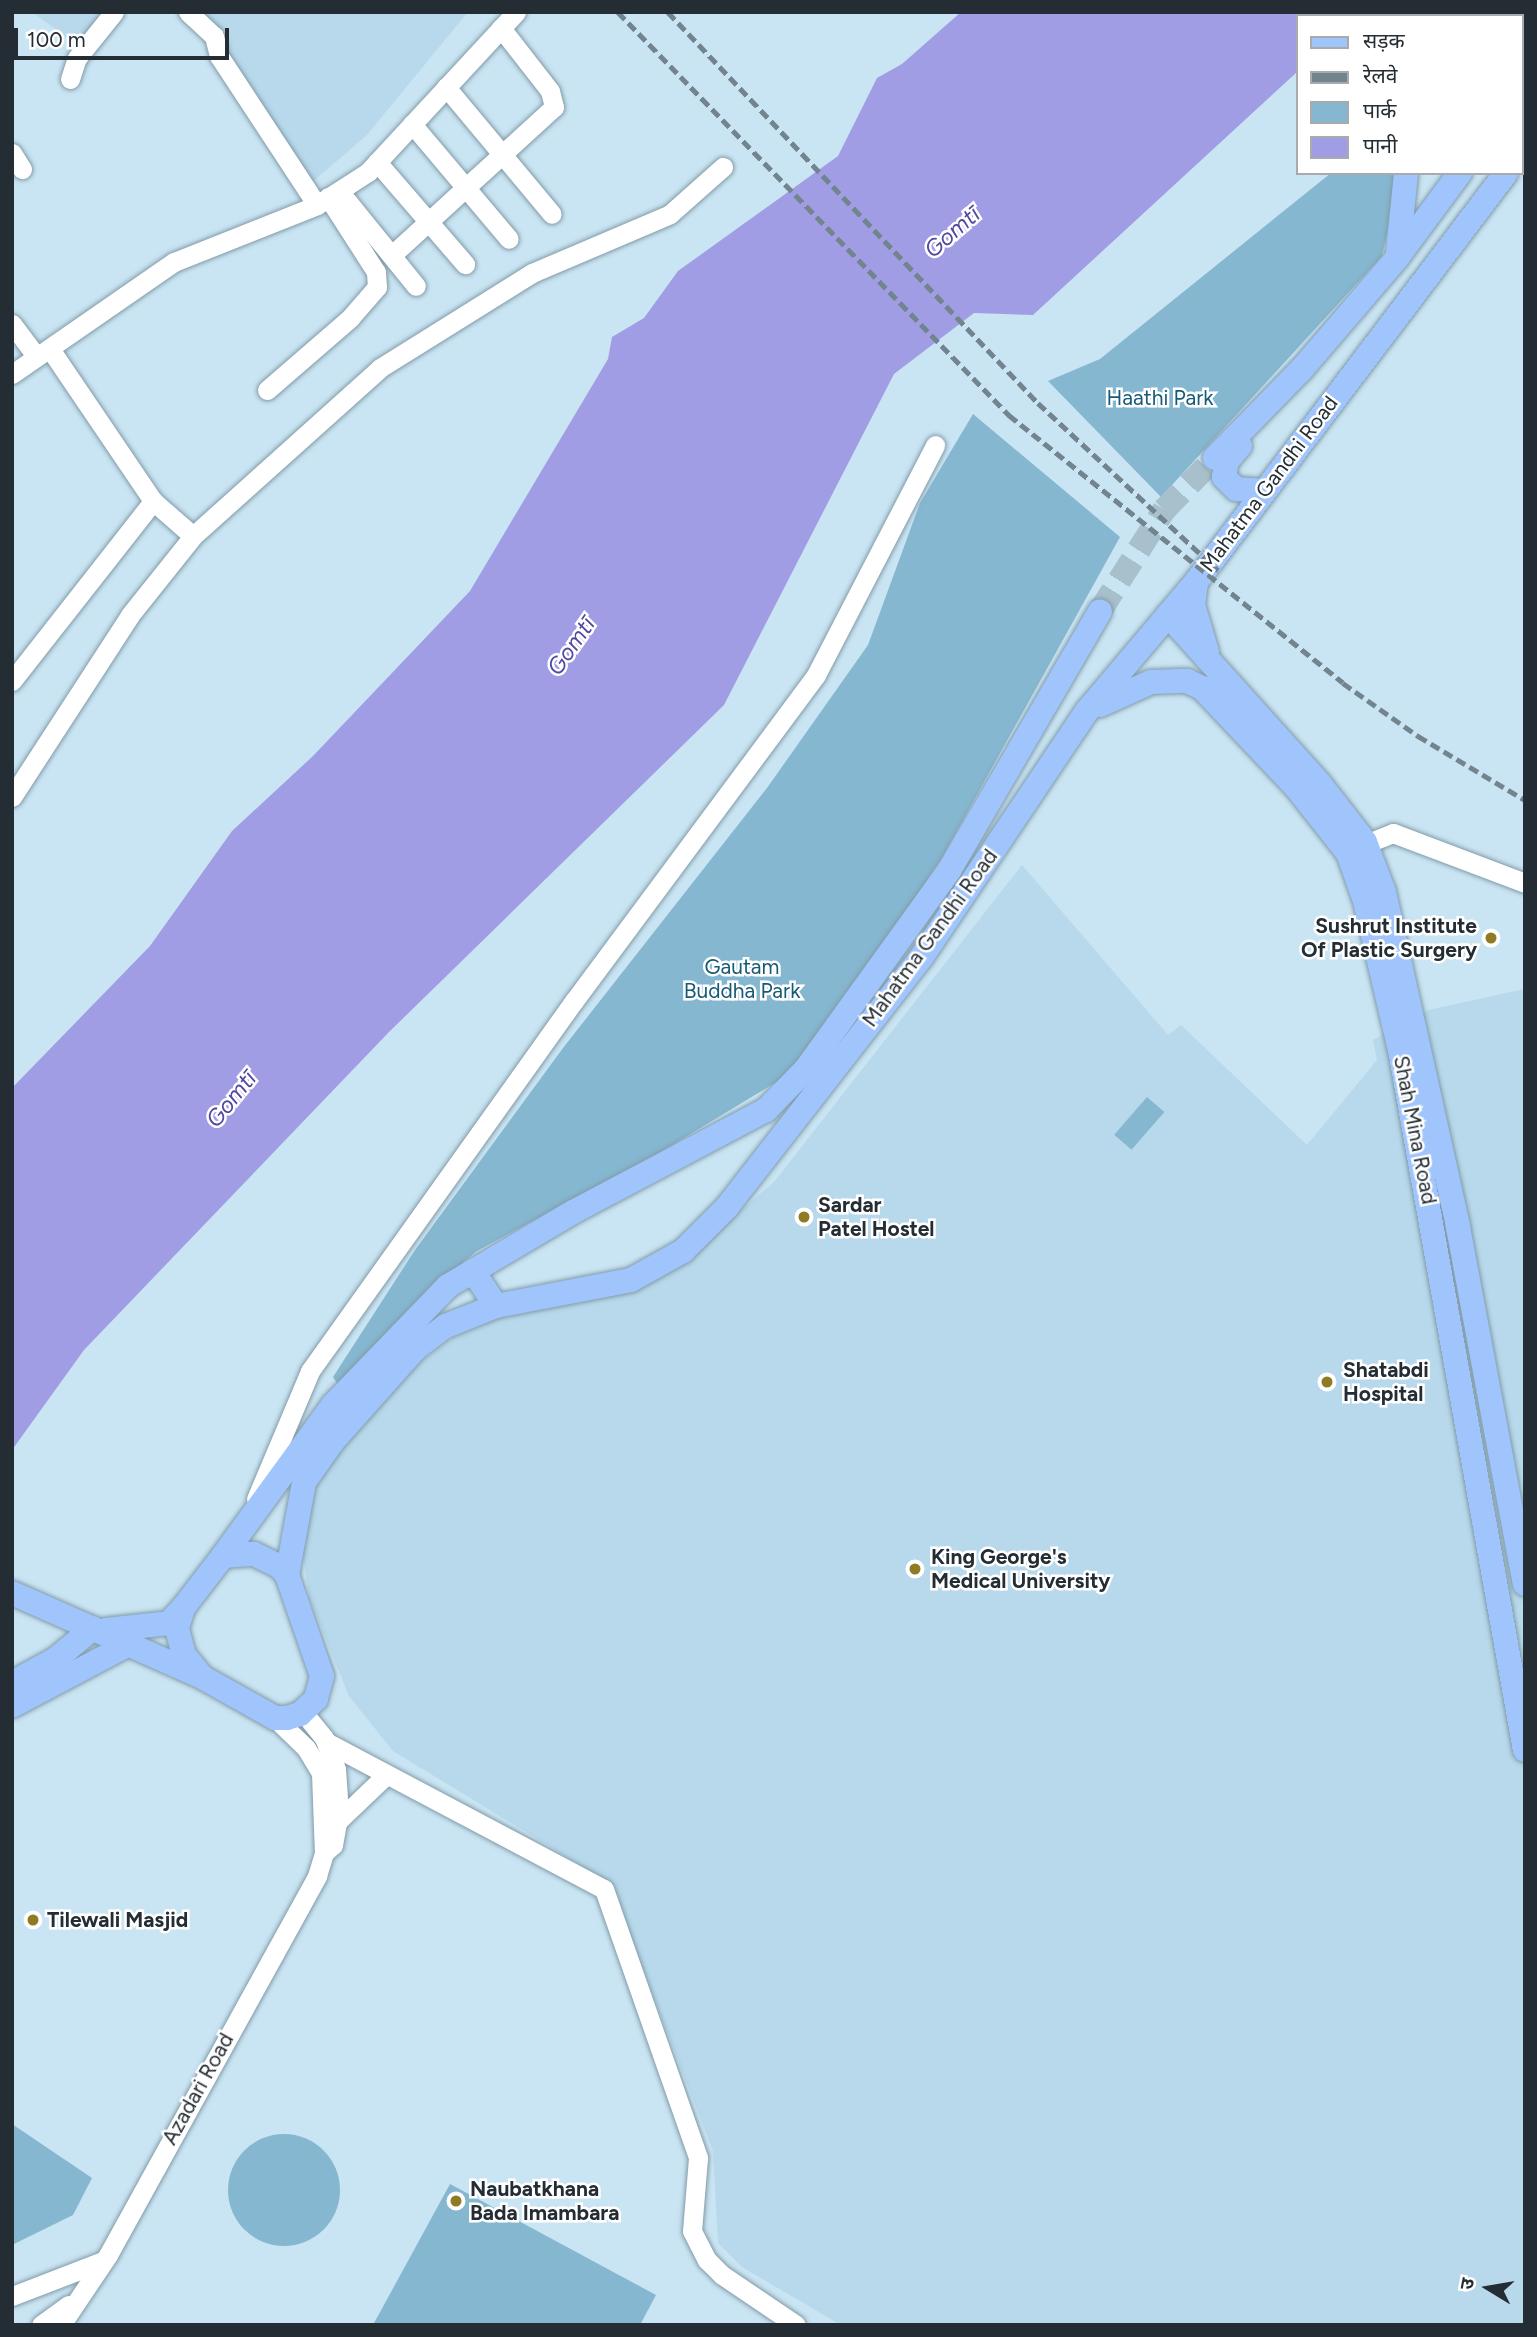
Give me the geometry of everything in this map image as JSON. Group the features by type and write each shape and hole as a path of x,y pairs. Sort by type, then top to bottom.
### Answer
{"main road":[{"path":"1397,258 1406,175"},
{"path":"1454,176 1482,204"},
{"name":"Mahatma Gandhi Road","path":"1215,458 1263,409 1397,258 1454,176"},
{"name":"Mahatma Gandhi Road","path":"287,1575 304,1482 333,1441 415,1349 446,1326 496,1306 631,1280 683,1251 727,1207 920,957 1087,712 1196,582 1262,491 1482,204 1497,177"},
{"path":"1262,491 1236,489 1224,470 1261,422 1263,409"},
{"path":"1196,582 1193,605 1209,659"},
{"name":"Mahatma Gandhi Road","path":"223,1556 332,1405 419,1312 473,1271 766,1110 806,1069 950,869 1100,611"},
{"name":"Shah Mina Road","path":"1168,615 1209,659 1356,847 1393,930 1474,1318 1525,1584"},
{"name":"Shah Mina Road","path":"1087,712 1151,682 1187,681 1202,688 1356,847 1365,901 1400,1050 1488,1544 1519,1686 1525,1750"},
{"path":"766,1110 789,1128"},
{"path":"473,1271 496,1306"},
{"path":"1447,1323 1474,1318"},
{"path":"1488,1544 1516,1539"},
{"path":"12,1683 56,1659 96,1629 169,1623 223,1556 254,1554 279,1566 287,1575 322,1676 321,1690 303,1712 275,1718 202,1677 96,1629 21,1598"},
{"path":"183,1608 177,1629 184,1655 202,1677"},
{"path":"12,1706 129,1644"}],"street":[{"path":"70,79 78,58 114,12"},
{"path":"188,12 214,36 219,56 328,198 376,272 377,287 349,318 267,390"},
{"path":"12,374 174,262 328,198 377,162 516,12"},
{"path":"393,254 554,107 551,91 500,28"},
{"path":"446,87 552,214"},
{"path":"412,124 509,239"},
{"path":"377,162 466,264"},
{"path":"12,797 130,615 193,536 380,368 532,273 670,214 723,167"},
{"path":"328,198 393,254 416,286"},
{"path":"12,324 43,353 153,501 193,536"},
{"path":"248,1520 310,1371 574,1001 816,675 935,445"},
{"path":"12,681 153,501"},
{"path":"1356,847 1393,833 1525,883"},
{"path":"303,1712 326,1742 336,1769 338,1821"},
{"path":"275,1718 306,1748 321,1773 324,1853"},
{"path":"326,1742 604,1889 698,2158 692,2231 707,2260 722,2275 796,2325"},
{"path":"338,1821 386,1775"},
{"name":"Azadari Road","path":"79,2325 81,2296 317,1876 324,1853 333,1845 338,1821"},
{"path":"12,2296 103,2261"},
{"path":"41,2325 81,2296"},
{"path":"61,2325 81,2296"}],"shaded area":[{"path":"32,12 105,12 76,44"},
{"path":"199,12 468,12 366,136 311,183"},
{"name":"King George's Medical University","path":"1022,865 1168,1035 1181,1025 1307,1145 1377,1060 1373,1040 1428,1010 1525,989 1525,2325 841,2325 742,2267 718,2243 713,2151 610,1883 393,1751 349,1696 309,1597 301,1540 316,1487 341,1447 404,1374 453,1338 502,1316 607,1297 713,1234 774,1182"}],"green space":[{"name":"Haathi Park","path":"1329,175 1394,175 1395,200 1382,256 1161,497 1048,381 1100,359"},
{"name":"Gautam Buddha Park","path":"973,414 1120,537 943,856 823,1037 783,1078 659,1153 477,1251 429,1290 339,1386 333,1377 415,1250 563,1048 767,788 868,645 920,503"},
{"path":"1147,1097 1164,1112 1132,1150 1114,1135"},
{"path":"12,2124 92,2178 73,2215 12,2245"},
{"path":"284,2134 306,2138 324,2150 336,2168 340,2190 336,2212 324,2230 306,2242 284,2246 262,2242 244,2230 232,2212 228,2190 232,2168 244,2150 262,2138"},
{"path":"450,2184 656,2295 640,2325 373,2325"}],"water":[{"name":"Gomtī","path":"961,12 1358,12 1296,14 1296,73 1033,315 974,313 894,374 724,705 389,1032 84,1350 12,1450 12,1088 150,946 232,831 313,756 470,591 608,359 612,337 644,318 678,271 838,156 877,78 902,64"}],"tunnel":[{"path":"1100,611 1164,510 1215,458"}],"railway":[{"path":"618,12 1009,415 1343,683 1418,736 1525,800"},
{"path":"668,12 1038,403 1218,570"}],"place":[{"name":"Sushrut Institute Of Plastic Surgery","path":"1491,938"},
{"name":"Sardar Patel Hostel","path":"804,1217"},
{"name":"Shatabdi Hospital","path":"1327,1382"},
{"name":"King George's Medical University","path":"915,1569"},
{"name":"Tilewali Masjid","path":"33,1920"},
{"name":"Naubatkhana Bada Imambara","path":"456,2201"}]}
